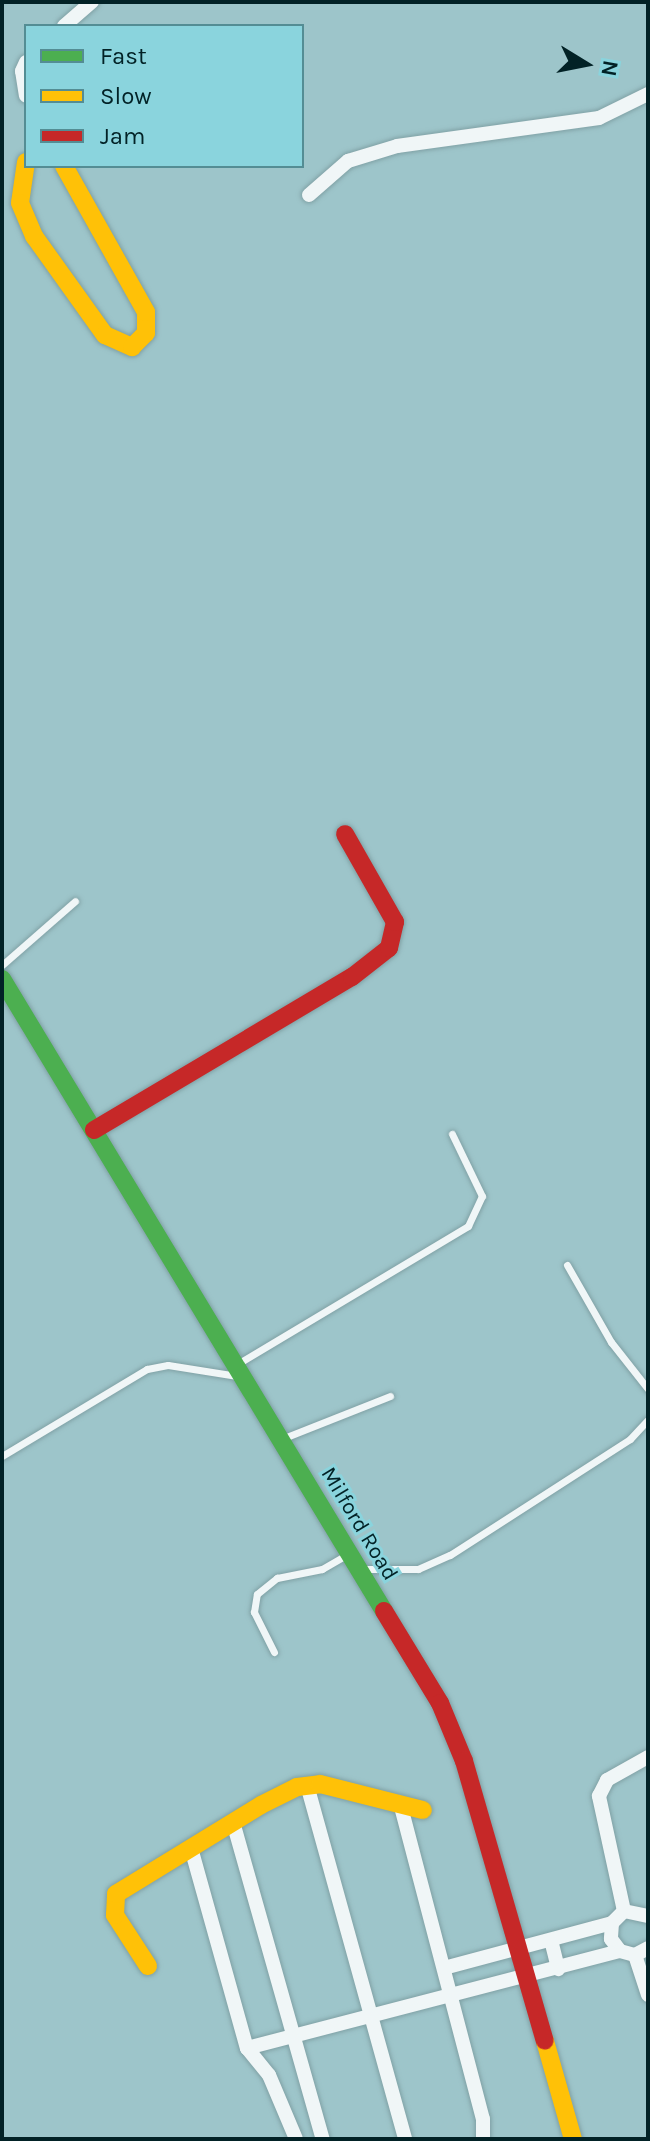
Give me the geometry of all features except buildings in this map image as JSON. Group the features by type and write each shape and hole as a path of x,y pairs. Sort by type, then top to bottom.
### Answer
{"street":[{"path":"66,24 92,2"},
{"path":"309,195 348,161 397,146 599,118 648,94"},
{"path":"25,168 20,203 34,236 105,335 116,344 132,347 146,333 146,312 65,168"},
{"path":"94,1130 352,977 389,948 395,922 345,834"},
{"name":"Milford Road","path":"2,979 240,1370 352,1561 411,1653 457,1739 523,1980 573,2139"},
{"path":"624,1911 599,1796 607,1780 648,1757"},
{"path":"307,1785 405,2139"},
{"path":"148,1966 115,1915 113,1899 123,1888 233,1822 307,1785 423,1810"},
{"path":"400,1803 483,2119 483,2139"},
{"path":"233,1822 323,2139"},
{"path":"191,1848 247,2048 269,2075 296,2139"},
{"path":"624,1911 648,1916"},
{"path":"444,1968 612,1923 624,1911"},
{"path":"612,1923 611,1939 634,1951 648,1995"},
{"path":"551,1940 558,1969"},
{"path":"247,2048 371,2012 523,1980 634,1951"},
{"path":"486,1958 493,1984"}],"lane":[{"path":"2,965 75,901"},
{"path":"2,1456 147,1369 168,1365 240,1370 468,1226 482,1196 452,1134"},
{"path":"567,1265 611,1342 648,1389"},
{"path":"281,1439 390,1396"},
{"path":"274,1652 254,1612 257,1594 277,1578 352,1561 432,1565 630,1439 648,1420"}],"traffic: fast":[{"path":"2,979 384,1611"}],"traffic: slow":[{"path":"25,168 20,203 34,236 105,335 132,347 146,333 146,312 65,168"},
{"path":"148,1966 115,1915 116,1894 261,1805 297,1787 320,1784 423,1810"},
{"path":"545,2041 573,2139"}],"traffic: jam":[{"path":"94,1130 352,977 389,948 395,922 345,834"},
{"path":"384,1611 440,1703 464,1761 545,2041"}]}
